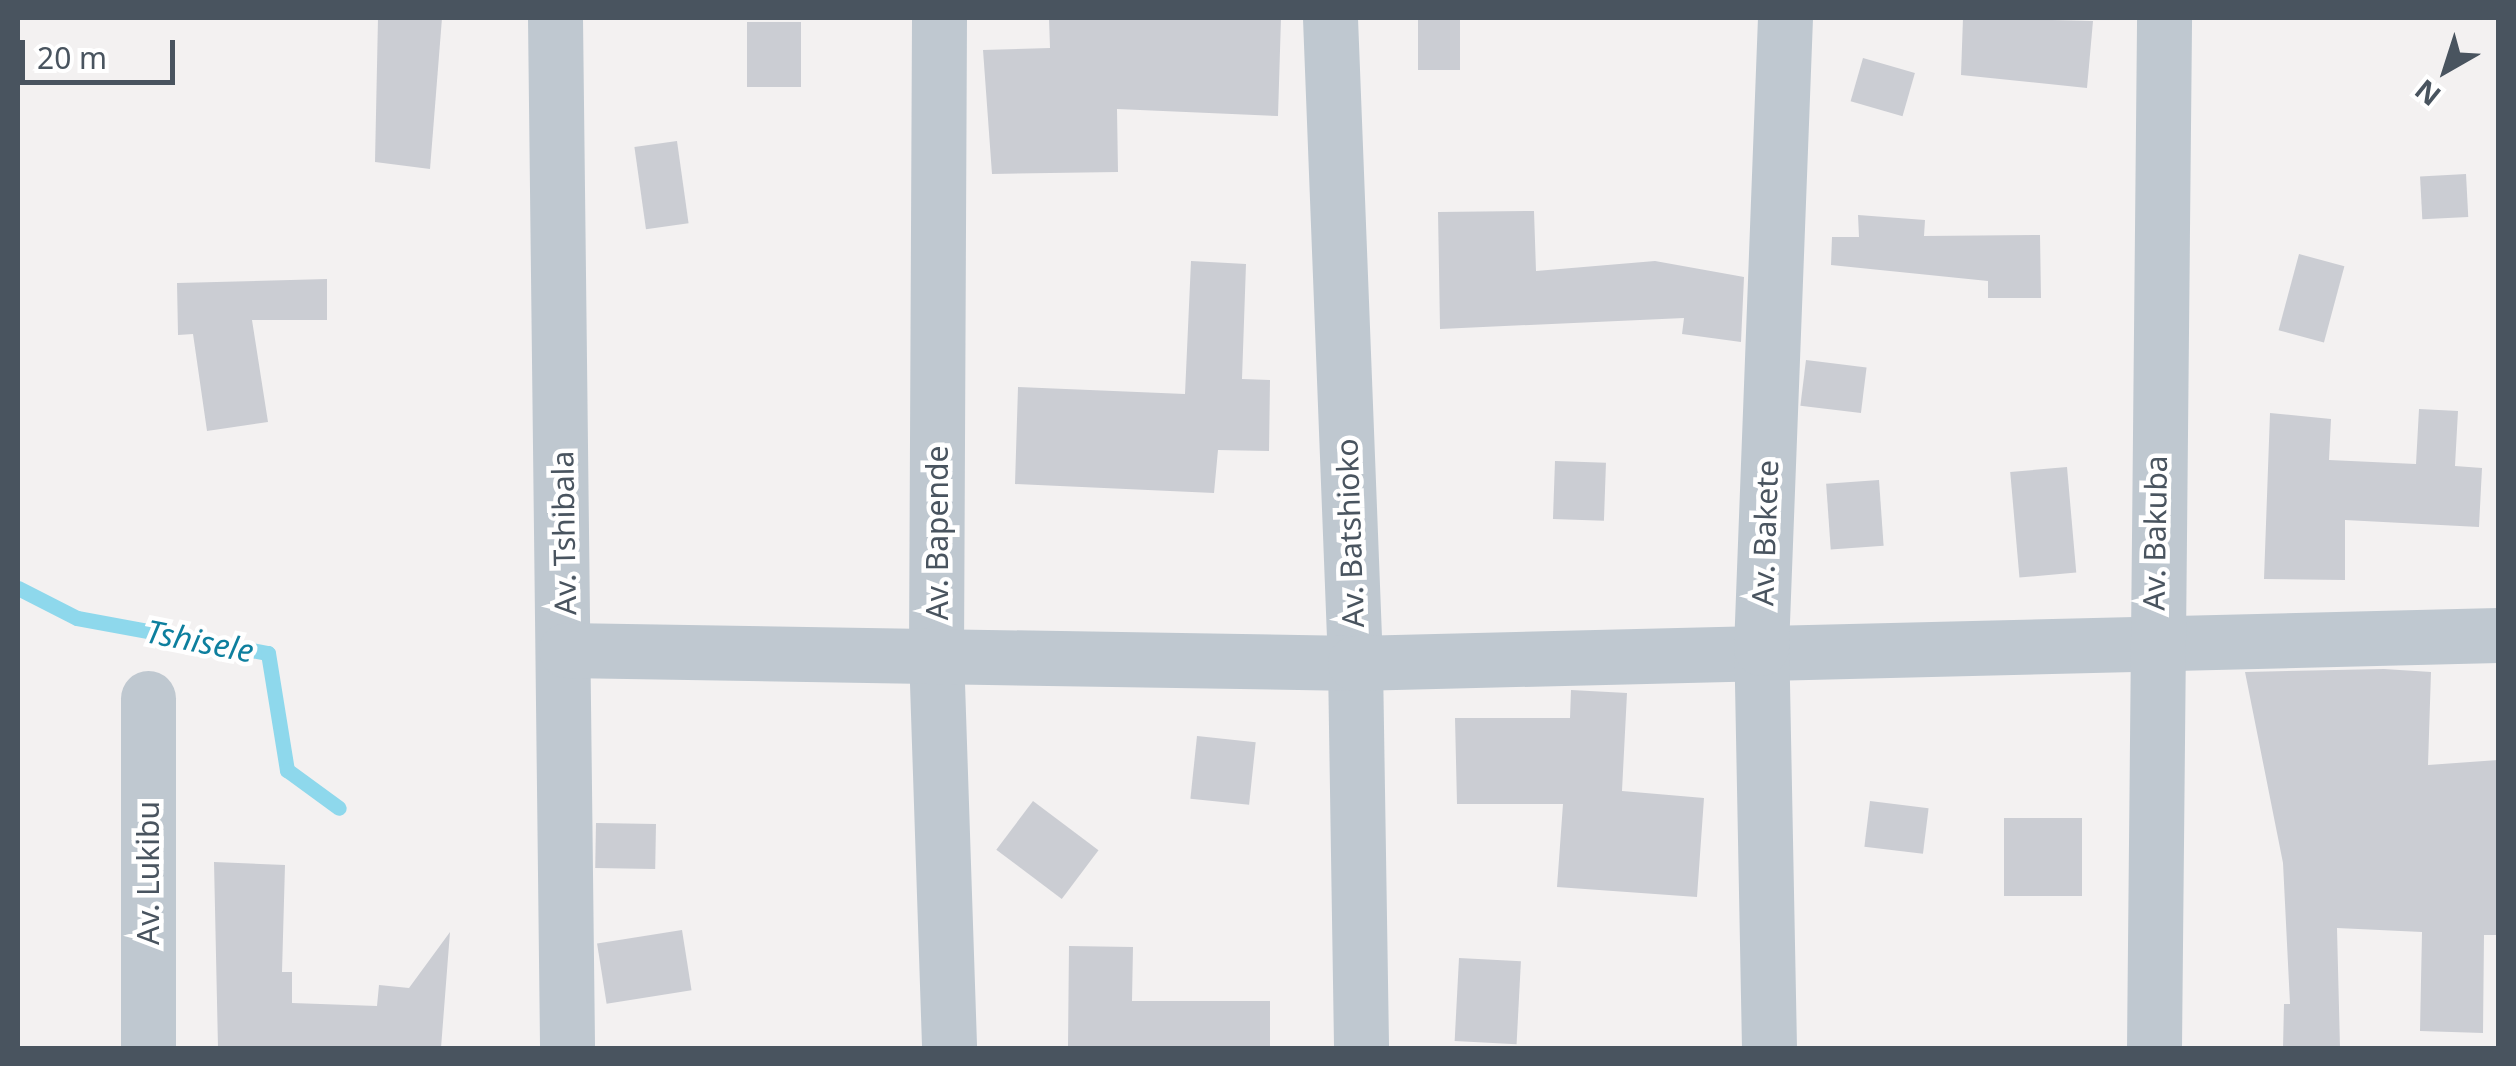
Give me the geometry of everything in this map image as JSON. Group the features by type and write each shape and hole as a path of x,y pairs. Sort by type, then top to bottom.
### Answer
{"street":[{"name":"Av. Tshibala","path":"555,18 566,650 567,1048"},
{"name":"Av. Bapende","path":"939,18 936,652 949,1048"},
{"name":"Av. Batshioko","path":"1330,18 1355,663 1361,1048"},
{"name":"Av. Bakete","path":"1769,1048 1760,648 1785,18"},
{"name":"Av. Bakuba","path":"2154,1048 2153,642 2164,18"},
{"path":"566,650 936,652 1355,663 1760,648 2498,634"},
{"name":"Av. Lukibu","path":"148,698 148,1048"}],"building":[{"path":"378,18 442,18 430,169 375,162"},
{"path":"1049,18 1281,18 1278,116 1117,109 1118,172 992,174 983,50 1050,48"},
{"path":"1418,18 1460,18 1460,70 1418,70"},
{"path":"1963,18 2093,21 2087,88 1961,75"},
{"path":"747,22 801,22 801,87 747,87"},
{"path":"1863,58 1915,73 1903,116 1851,101"},
{"path":"677,141 689,223 646,229 634,147"},
{"path":"2466,174 2468,217 2422,219 2420,176"},
{"path":"1534,211 1536,271 1655,261 1744,277 1741,342 1682,334 1684,318 1440,329 1438,212"},
{"path":"1858,215 1925,220 1924,236 2040,235 2041,298 1988,298 1988,281 1831,265 1832,237 1859,237"},
{"path":"2299,254 2344,266 2324,342 2279,330"},
{"path":"1191,261 1246,264 1242,379 1270,380 1269,451 1218,450 1214,493 1015,484 1018,387 1185,394"},
{"path":"327,279 327,320 252,320 268,422 207,431 193,334 178,335 177,283"},
{"path":"1806,360 1867,367 1861,413 1800,406"},
{"path":"2419,409 2458,411 2455,466 2482,468 2479,527 2345,520 2345,580 2264,579 2270,413 2331,419 2329,460 2416,464"},
{"path":"1555,461 1606,463 1604,521 1553,519"},
{"path":"2067,467 2076,573 2019,578 2010,472"},
{"path":"1879,480 1884,546 1831,550 1826,484"},
{"path":"2245,672 2431,672 2428,765 2498,760 2498,935 2484,935 2483,1033 2420,1031 2422,932 2337,928 2340,1048 2283,1048 2284,1004 2290,1004 2283,863"},
{"path":"1571,690 1627,693 1622,791 1704,798 1697,897 1557,887 1563,804 1457,804 1455,718 1570,718"},
{"path":"1197,736 1256,742 1249,805 1190,799"},
{"path":"1033,801 1098,850 1062,899 996,850"},
{"path":"1870,801 1929,808 1923,854 1864,847"},
{"path":"2004,818 2082,818 2082,896 2004,896"},
{"path":"596,823 656,824 655,869 595,868"},
{"path":"214,862 285,865 282,972 292,972 292,1003 377,1006 379,985 409,988 450,932 441,1048 218,1048"},
{"path":"682,930 692,990 607,1004 597,943"},
{"path":"1069,946 1133,947 1132,1001 1270,1001 1270,1048 1068,1046"},
{"path":"1459,958 1521,961 1517,1044 1455,1041"}],"waterway":[{"name":"Tshisele","path":"18,588 77,618 268,653 287,770 339,808"}]}
